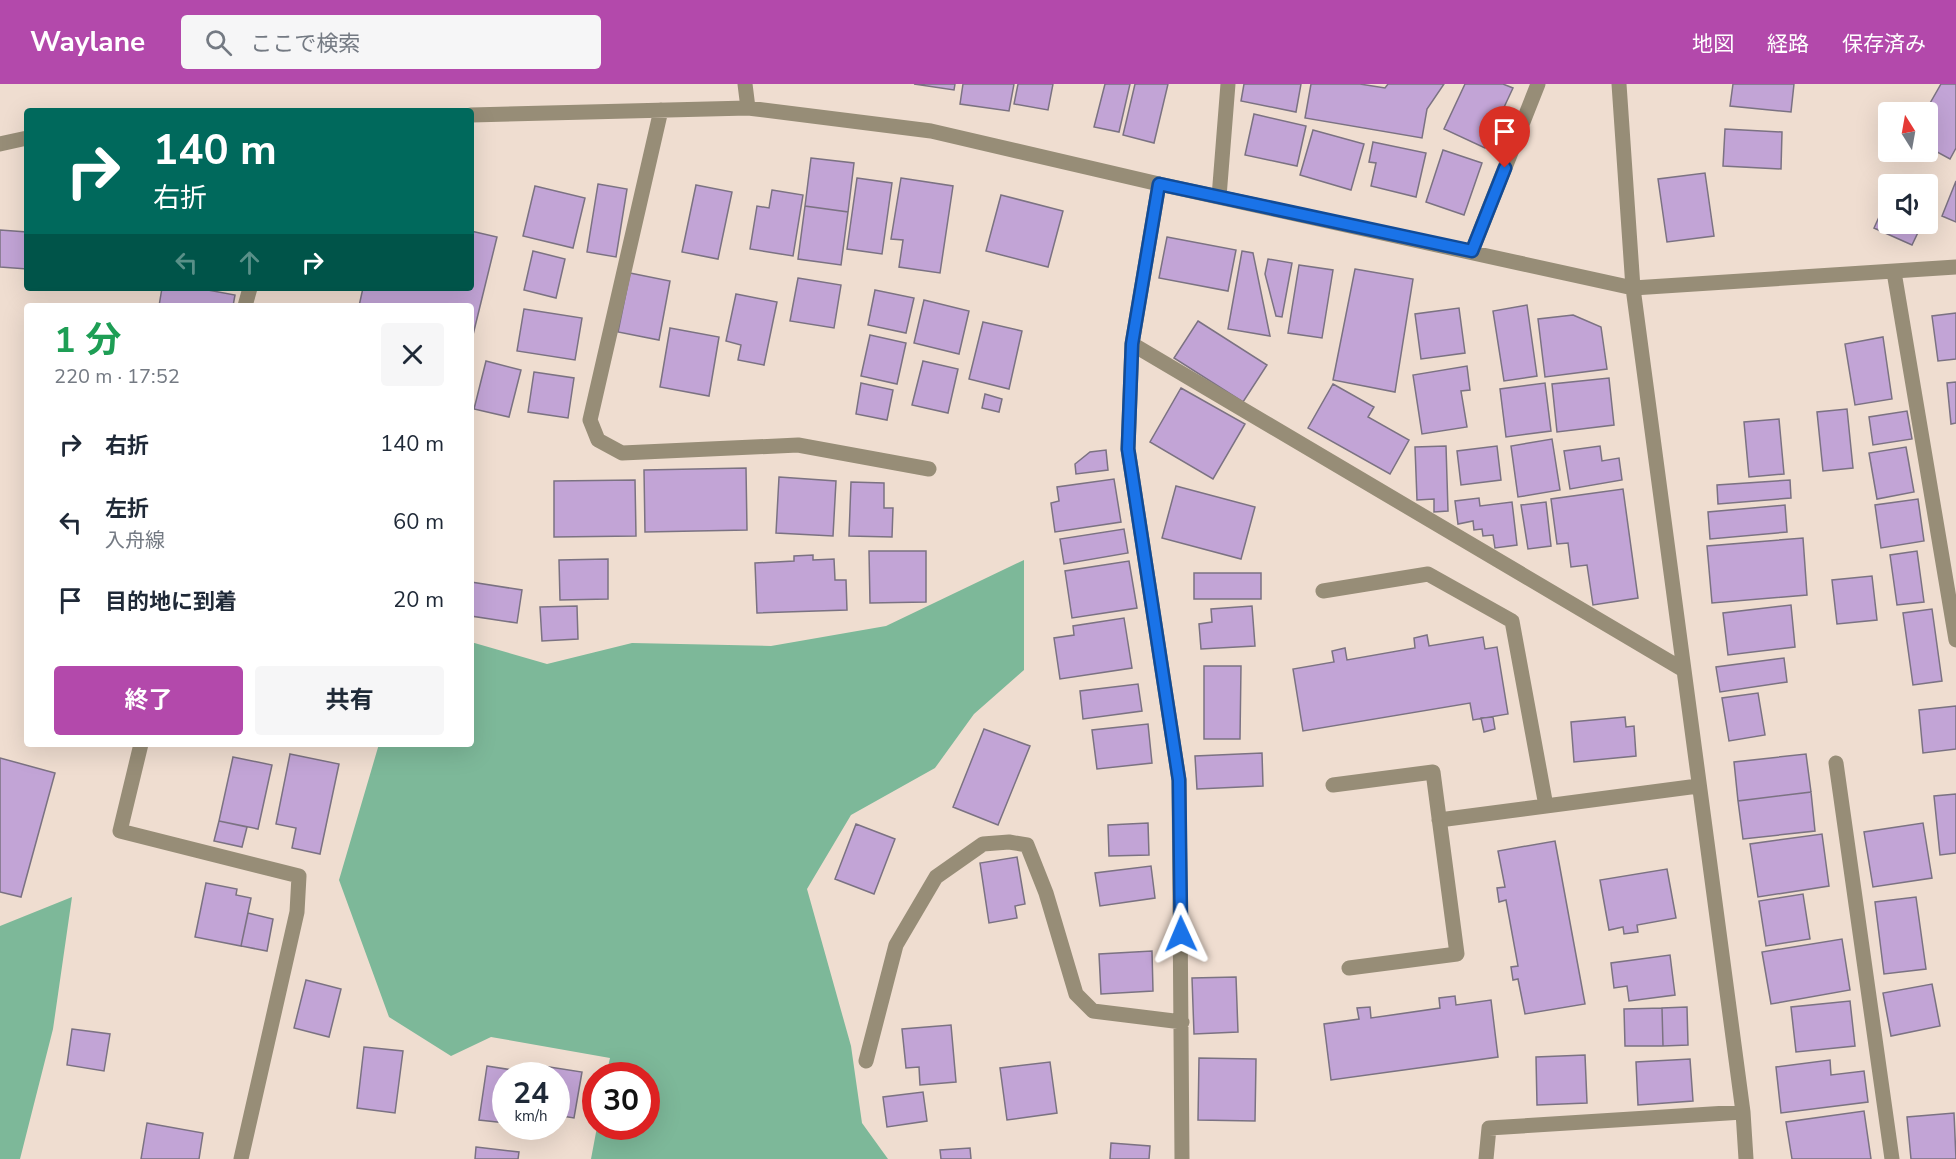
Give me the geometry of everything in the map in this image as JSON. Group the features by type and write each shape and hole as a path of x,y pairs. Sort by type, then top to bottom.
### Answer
{"street":[{"path":"745,84 748,108"},
{"path":"1219,197 1228,84"},
{"path":"1472,251 1538,84"},
{"path":"1619,84 1633,288 1682,669 1743,1112 1746,1159"},
{"path":"474,115 748,108 931,131 1159,184 1633,288 1956,267"},
{"path":"661,110 590,420 598,440 622,453 798,445 929,469"},
{"path":"0,144 24,139"},
{"path":"1159,184 1132,344 1128,449 1179,780 1182,1159"},
{"path":"1894,272 1956,640"},
{"path":"1132,344 1682,669"},
{"path":"1323,591 1428,574 1512,621 1546,806"},
{"path":"140,747 120,831 299,876 297,912 241,1159"},
{"path":"1836,763 1892,1159"},
{"path":"1333,785 1433,772 1457,954 1350,968"},
{"path":"1439,820 1698,786"},
{"path":"866,1061 896,945 936,878 983,844 1009,842 1027,845 1046,893 1076,994 1094,1011 1182,1022"},
{"path":"1486,1159 1489,1128 1743,1112"}],"green space":[{"path":"1024,560 1024,670 974,714 935,768 851,815 807,889 851,1046 862,1123 888,1159 591,1159 595,1140 660,1140 660,1062 609,1062 610,1058 491,1037 451,1056 389,1017 339,880 378,747 474,747 474,643 547,664 632,643 771,646 886,626"},
{"path":"72,897 53,1029 20,1159 0,1159 0,926"}],"building":[{"path":"914,84 955,84 954,90"},
{"path":"963,84 1014,84 1009,111 960,104"},
{"path":"1018,84 1053,84 1048,110 1014,104"},
{"path":"1105,84 1130,84 1119,132 1094,127"},
{"path":"1135,84 1168,84 1154,143 1123,135"},
{"path":"1244,84 1301,84 1296,112 1241,101"},
{"path":"1311,84 1360,84 1385,88 1388,84 1444,84 1427,109 1422,138 1305,118"},
{"path":"1465,84 1503,84 1513,88 1485,148 1444,129"},
{"path":"1733,84 1794,84 1791,112 1730,106"},
{"path":"1941,84 1956,84 1956,148 1950,159 1938,152 1938,102 1931,102"},
{"path":"1254,114 1306,126 1297,166 1245,155"},
{"path":"1725,129 1782,132 1781,169 1723,166"},
{"path":"1313,130 1364,144 1351,190 1300,175"},
{"path":"1373,142 1426,153 1416,197 1371,186 1376,163 1369,162"},
{"path":"1443,150 1482,163 1464,215 1426,202"},
{"path":"811,158 854,163 848,212 805,206"},
{"path":"1705,173 1714,236 1667,242 1658,179"},
{"path":"857,178 892,183 882,254 847,249"},
{"path":"901,178 953,186 940,273 899,267 903,240 891,239"},
{"path":"1956,181 1956,222 1942,216"},
{"path":"598,184 627,189 616,257 587,252"},
{"path":"696,185 732,192 718,259 682,252"},
{"path":"535,186 585,198 573,248 523,236"},
{"path":"772,190 803,195 793,256 750,249 757,206 769,208"},
{"path":"1001,195 1063,211 1048,267 986,251"},
{"path":"805,206 848,212 841,265 798,259"},
{"path":"0,230 24,232 24,269 0,267"},
{"path":"474,232 497,237 474,331 474,303 360,303 362,291 474,291"},
{"path":"1887,234 1917,234 1912,245"},
{"path":"1167,237 1236,250 1228,291 1159,278"},
{"path":"533,251 565,259 556,298 524,290"},
{"path":"1242,251 1253,253 1270,336 1228,329"},
{"path":"1268,259 1292,263 1282,317 1276,316 1265,274"},
{"path":"1299,265 1333,270 1322,338 1288,333"},
{"path":"1355,269 1413,279 1395,392 1333,380"},
{"path":"630,273 670,281 659,340 618,332"},
{"path":"798,278 841,285 834,328 790,321"},
{"path":"875,290 914,298 906,333 868,325"},
{"path":"162,291 213,291 235,295 234,303 160,303"},
{"path":"736,294 777,302 764,365 738,360 741,345 726,341"},
{"path":"924,300 969,311 959,354 914,343"},
{"path":"1527,305 1537,376 1504,381 1493,311"},
{"path":"1459,308 1465,353 1421,359 1415,314"},
{"path":"524,309 582,318 575,360 517,351"},
{"path":"1956,313 1956,359 1938,361 1932,316"},
{"path":"1573,315 1601,327 1607,369 1545,377 1538,319"},
{"path":"1198,321 1267,365 1243,402 1174,358"},
{"path":"983,322 1022,331 1009,389 969,379"},
{"path":"670,328 719,337 709,396 660,387"},
{"path":"870,335 906,343 897,384 861,376"},
{"path":"1883,337 1892,399 1855,405 1845,344"},
{"path":"486,361 521,370 509,417 474,409"},
{"path":"923,361 958,369 948,413 912,405"},
{"path":"1467,366 1470,390 1461,391 1467,427 1422,434 1413,375"},
{"path":"534,372 574,378 568,418 528,412"},
{"path":"1609,378 1614,425 1557,432 1552,384"},
{"path":"1956,382 1956,423 1951,424 1947,383"},
{"path":"861,383 893,390 887,420 856,414"},
{"path":"1545,383 1551,431 1506,437 1500,389"},
{"path":"1333,384 1374,407 1368,417 1409,440 1390,474 1308,428"},
{"path":"1181,388 1245,424 1213,479 1150,442"},
{"path":"985,394 1002,399 999,412 982,408"},
{"path":"1847,409 1853,468 1823,471 1817,412"},
{"path":"1907,411 1912,439 1873,445 1869,417"},
{"path":"1779,419 1784,474 1749,477 1744,422"},
{"path":"1552,439 1560,490 1518,497 1511,446"},
{"path":"1446,446 1448,511 1434,512 1434,499 1417,500 1415,447"},
{"path":"1497,446 1501,480 1461,485 1457,451"},
{"path":"1600,446 1602,461 1619,458 1622,480 1570,489 1564,451"},
{"path":"1906,447 1914,492 1877,499 1869,453"},
{"path":"1106,450 1108,470 1076,474 1075,464 1090,452"},
{"path":"746,468 747,530 645,532 644,470"},
{"path":"779,477 836,481 833,536 776,533"},
{"path":"1114,479 1121,522 1055,532 1051,503 1059,501 1057,487"},
{"path":"635,480 636,536 554,537 554,481"},
{"path":"1790,480 1791,498 1718,504 1717,485"},
{"path":"851,482 884,483 884,508 893,508 892,537 849,536"},
{"path":"1176,486 1255,507 1241,559 1162,538"},
{"path":"1623,489 1638,598 1593,605 1587,565 1571,567 1568,543 1557,544 1551,499"},
{"path":"1479,498 1480,506 1512,502 1517,545 1495,548 1493,535 1483,536 1482,529 1474,530 1473,521 1458,524 1455,501"},
{"path":"1918,499 1924,541 1881,548 1875,505"},
{"path":"1546,502 1551,546 1528,549 1521,505"},
{"path":"1785,505 1787,532 1710,539 1708,512"},
{"path":"1124,529 1128,553 1064,564 1060,539"},
{"path":"1803,538 1807,595 1712,603 1707,546"},
{"path":"869,551 926,551 926,602 870,603"},
{"path":"1917,551 1924,602 1897,605 1890,555"},
{"path":"813,555 813,560 834,559 835,580 846,580 847,610 757,613 755,563 794,561 794,556"},
{"path":"608,559 608,599 560,600 559,560"},
{"path":"1129,561 1137,608 1072,618 1065,571"},
{"path":"1194,573 1261,573 1261,599 1194,599"},
{"path":"1872,576 1877,620 1837,624 1832,580"},
{"path":"474,582 522,590 517,623 474,616"},
{"path":"1791,605 1795,647 1728,655 1723,613"},
{"path":"577,606 578,639 542,641 540,607"},
{"path":"1252,606 1255,646 1201,649 1199,624 1212,622 1211,609"},
{"path":"1932,609 1942,681 1913,685 1903,613"},
{"path":"1124,618 1132,668 1060,679 1054,638 1074,635 1073,626"},
{"path":"1427,635 1429,646 1483,637 1485,649 1497,647 1508,714 1473,720 1470,703 1303,731 1293,669 1334,662 1332,651 1345,648 1347,660 1415,648 1414,638"},
{"path":"1784,658 1787,682 1720,692 1716,667"},
{"path":"1204,666 1241,666 1240,739 1204,739"},
{"path":"1138,684 1142,711 1083,719 1080,691"},
{"path":"1758,693 1765,735 1729,741 1722,698"},
{"path":"1956,706 1956,749 1923,753 1919,710"},
{"path":"1493,717 1495,729 1484,732 1481,718"},
{"path":"1625,717 1626,727 1634,726 1636,756 1574,762 1571,722"},
{"path":"1148,724 1152,763 1097,769 1092,730"},
{"path":"984,729 1030,746 998,825 953,807"},
{"path":"1262,753 1263,786 1197,789 1195,756"},
{"path":"290,754 339,764 320,854 292,848 296,828 276,824"},
{"path":"1806,754 1811,792 1738,801 1734,762"},
{"path":"233,757 272,765 258,829 219,821"},
{"path":"0,758 55,773 21,897 0,892"},
{"path":"1811,792 1815,831 1743,839 1738,801"},
{"path":"1956,794 1956,853 1940,855 1934,796"},
{"path":"219,821 247,827 242,847 214,841"},
{"path":"1148,823 1149,855 1109,856 1108,825"},
{"path":"1923,823 1932,878 1873,887 1864,832"},
{"path":"856,824 895,839 874,894 835,879"},
{"path":"1822,834 1829,886 1758,897 1750,844"},
{"path":"1555,841 1585,1004 1525,1014 1518,979 1513,980 1511,967 1518,966 1506,900 1499,902 1497,888 1505,887 1498,851"},
{"path":"1017,857 1025,904 1015,906 1017,918 989,923 980,863"},
{"path":"1151,866 1155,898 1100,906 1095,873"},
{"path":"1667,869 1676,918 1637,925 1638,932 1624,934 1623,927 1609,930 1600,880"},
{"path":"206,883 237,889 236,895 251,898 241,946 195,937"},
{"path":"1803,894 1810,939 1766,946 1759,901"},
{"path":"1916,897 1926,969 1884,974 1875,902"},
{"path":"248,913 273,919 267,951 241,946"},
{"path":"1842,939 1850,990 1771,1004 1762,952"},
{"path":"1152,951 1153,991 1101,994 1099,954"},
{"path":"1670,955 1675,995 1629,1001 1627,986 1614,988 1611,963"},
{"path":"1236,977 1238,1032 1194,1034 1192,978"},
{"path":"306,980 341,989 329,1037 294,1028"},
{"path":"1932,984 1940,1026 1891,1036 1883,993"},
{"path":"1455,996 1456,1005 1491,1000 1498,1057 1331,1080 1324,1024 1359,1019 1357,1008 1370,1007 1371,1018 1440,1008 1439,998"},
{"path":"1850,1001 1855,1046 1796,1052 1791,1007"},
{"path":"1687,1007 1688,1045 1663,1046 1662,1008"},
{"path":"1662,1008 1663,1046 1625,1046 1624,1009"},
{"path":"951,1025 956,1082 920,1085 919,1067 906,1068 902,1029"},
{"path":"72,1029 110,1034 104,1071 67,1065"},
{"path":"364,1047 403,1051 395,1113 357,1108"},
{"path":"1585,1055 1587,1103 1537,1105 1536,1057"},
{"path":"1199,1058 1256,1059 1255,1121 1198,1120"},
{"path":"1690,1059 1693,1101 1638,1105 1636,1062"},
{"path":"1830,1060 1831,1075 1864,1071 1868,1102 1781,1113 1776,1067"},
{"path":"1050,1062 1057,1113 1007,1120 1000,1068"},
{"path":"487,1066 492,1067 492,1121 479,1120"},
{"path":"570,1070 582,1072 574,1118 570,1117"},
{"path":"923,1092 927,1121 887,1127 883,1097"},
{"path":"1864,1111 1871,1159 1792,1159 1786,1122"},
{"path":"1954,1113 1956,1159 1911,1159 1907,1117"},
{"path":"147,1123 203,1133 199,1159 141,1159"},
{"path":"1111,1143 1150,1146 1149,1159 1110,1159"},
{"path":"476,1147 519,1152 518,1159 475,1159"},
{"path":"970,1148 971,1159 941,1159 940,1150"}],"route":[{"path":"1181,934 1179,780 1128,449 1132,344 1159,184 1472,251 1505,168"}]}
